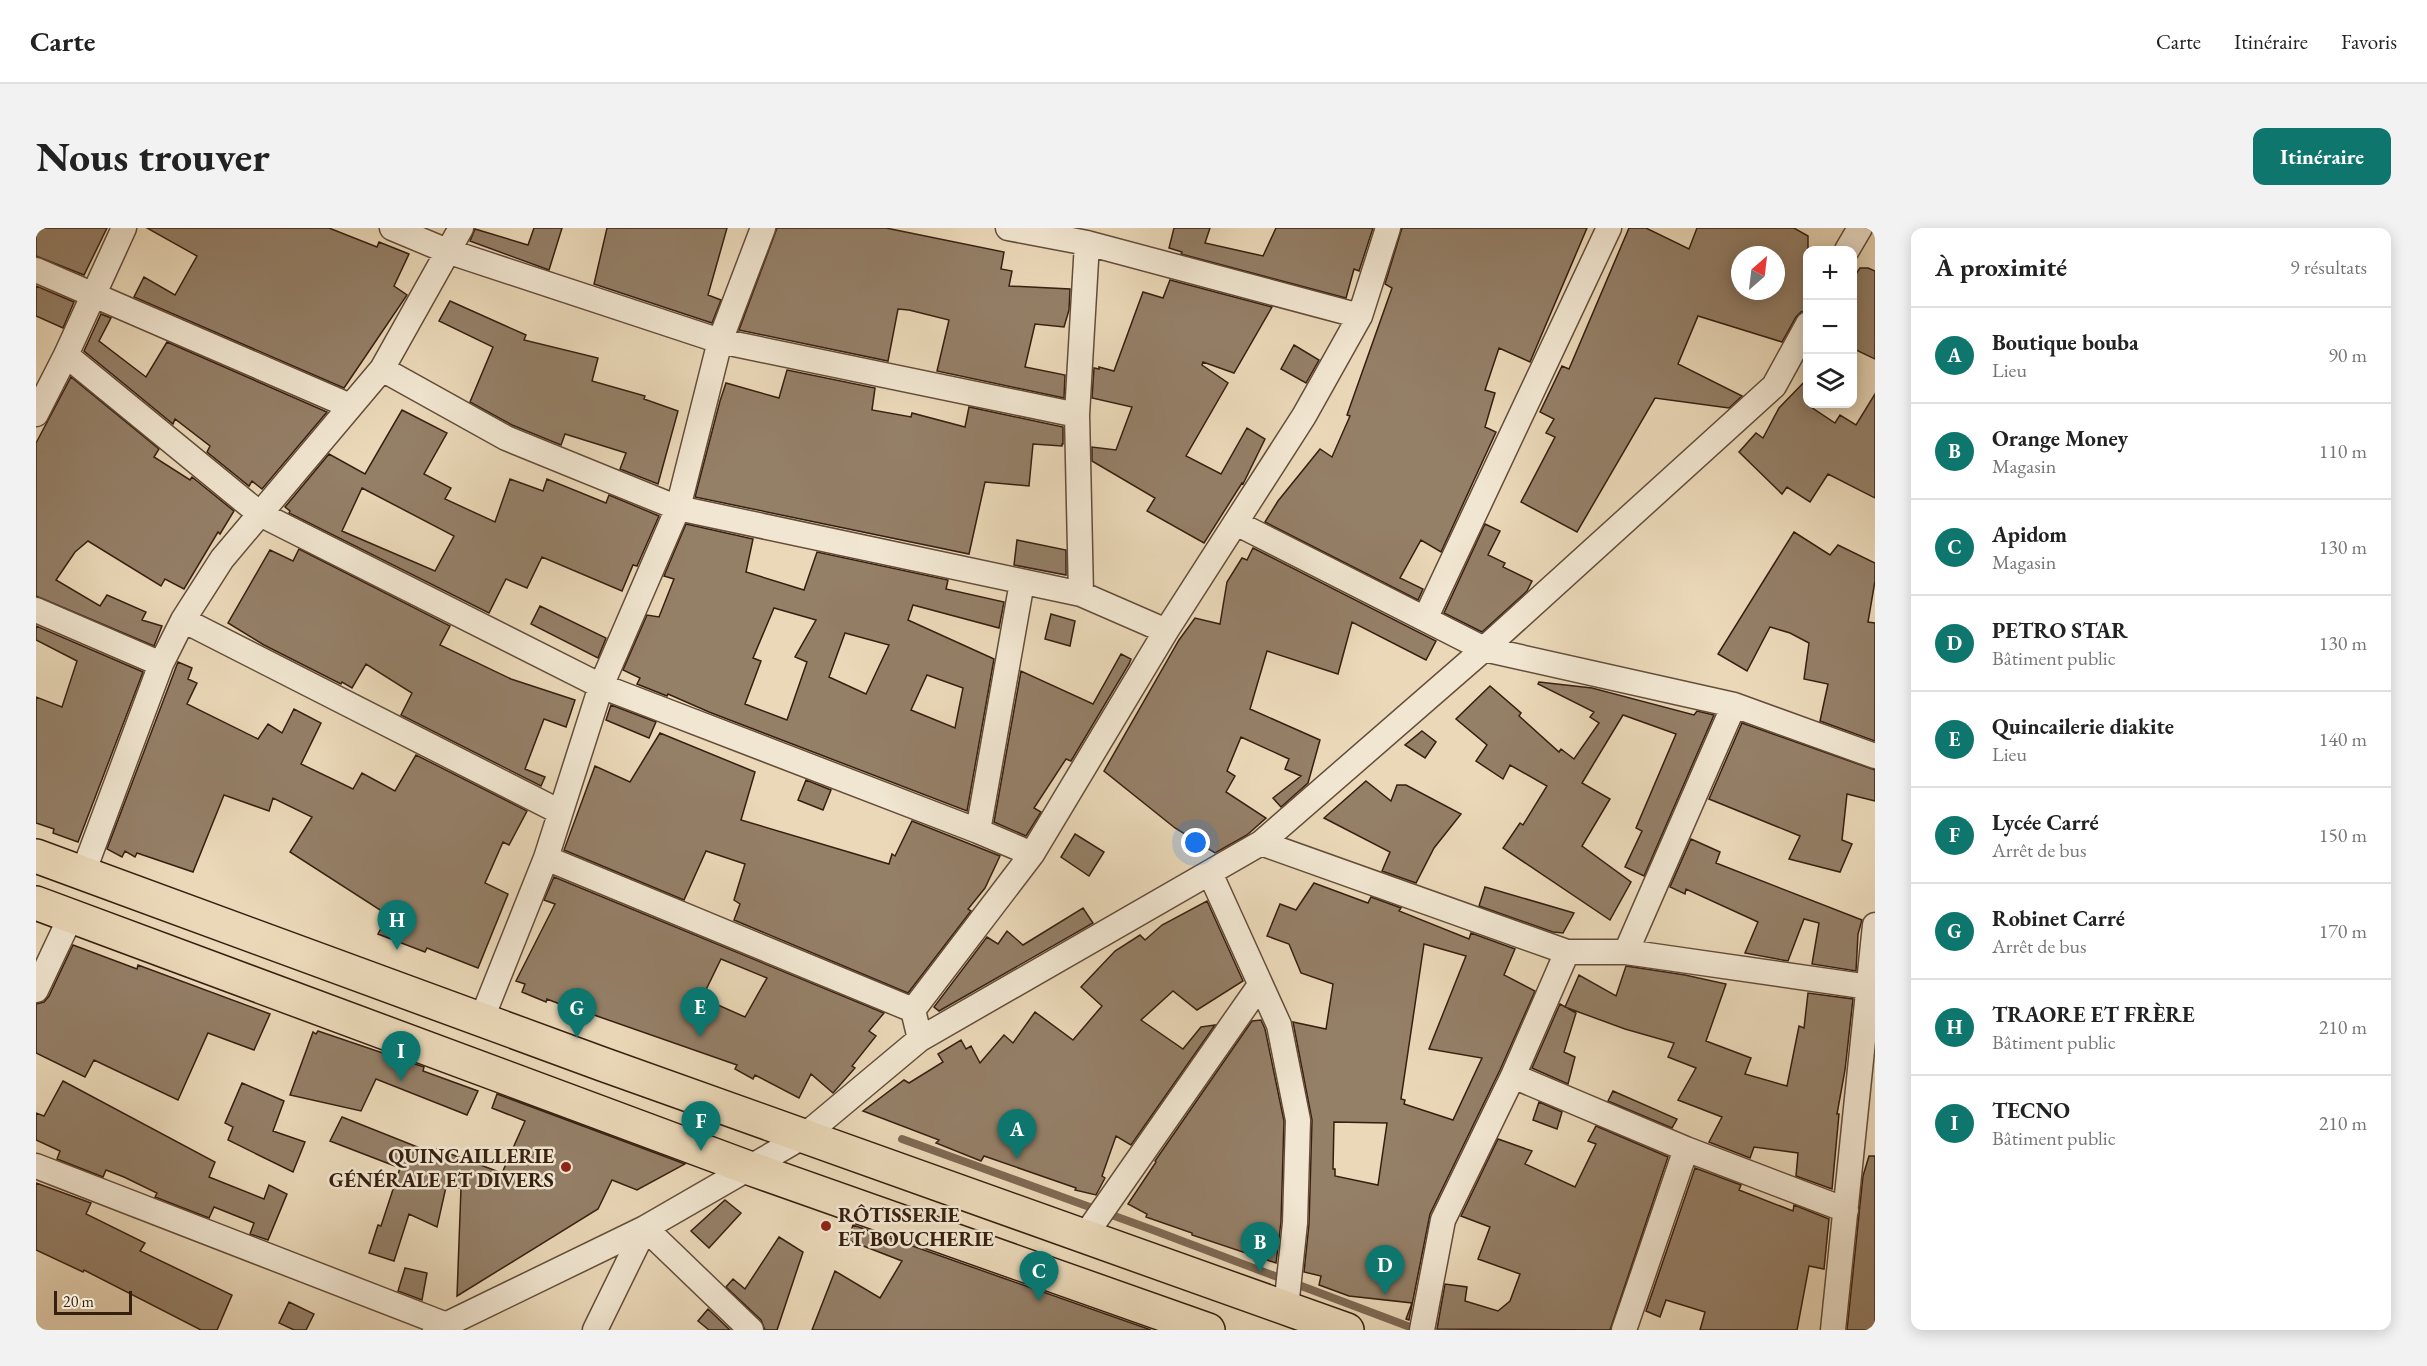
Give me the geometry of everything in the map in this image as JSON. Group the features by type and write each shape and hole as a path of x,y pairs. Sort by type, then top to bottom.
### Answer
{"main road":[{"path":"36,856 602,1064 1347,1330"},
{"path":"36,903 749,1168 1208,1330"}],"street":[{"path":"36,414 66,355 124,228"},
{"path":"392,228 447,250 720,341 1077,416"},
{"path":"83,873 161,664 183,620 222,559 382,369 461,228"},
{"path":"482,1018 546,858 601,686 678,508 720,341 763,228"},
{"path":"1008,228 1087,243 1360,316"},
{"path":"913,1010 1032,854 1166,631 1304,416 1360,316 1388,228"},
{"path":"1425,619 1609,228"},
{"path":"1849,246 1860,228"},
{"path":"1081,594 1077,416 1087,243"},
{"path":"36,270 350,406"},
{"path":"36,1166 439,1327 645,1227 804,1136 920,1039 1261,843 1484,649 1774,386 1803,333"},
{"path":"66,355 260,514 601,686 978,831 1032,854"},
{"path":"382,369 506,438 678,508 1081,594 1166,631"},
{"path":"1236,523 1484,649 1734,705 1875,756"},
{"path":"978,831 1022,582"},
{"path":"36,610 161,664"},
{"path":"183,620 560,812"},
{"path":"1626,952 1734,705"},
{"path":"1261,843 1567,952 1626,952 1869,987"},
{"path":"546,858 913,1010"},
{"path":"1210,873 1279,1025 1298,1120 1295,1223 1286,1308"},
{"path":"36,990 71,916"},
{"path":"1833,1330 1875,925"},
{"path":"1422,1330 1443,1220 1513,1076 1567,952"},
{"path":"1084,1238 1260,985"},
{"path":"913,1010 920,1039"},
{"path":"1513,1076 1686,1149 1846,1210"},
{"path":"1624,1330 1686,1149"},
{"path":"596,1330 645,1227"},
{"path":"645,1227 751,1330"}],"building":[{"path":"36,228 107,228 84,275 36,256"},
{"path":"147,228 329,228 377,247 379,242 409,254 394,286 407,295 344,388 134,297 144,277 175,295 197,256"},
{"path":"534,228 562,228 549,270 470,241 475,229 528,245"},
{"path":"607,228 727,228 708,295 721,300 712,323 594,284"},
{"path":"777,228 886,228 1004,252 1001,269 1012,271 1009,286 1070,289 1069,310 1064,327 1035,324 1025,367 1065,375 1064,398 937,371 949,320 909,310 898,309 888,361 739,330"},
{"path":"1174,228 1210,228 1205,243 1263,256 1276,228 1373,228 1359,271 1354,269 1346,298 1181,254 1182,252 1169,248"},
{"path":"1402,228 1587,228 1530,362 1499,348 1485,390 1495,393 1485,427 1496,432 1441,552 1421,540 1400,578 1423,589 1418,600 1265,522 1278,501 1320,449 1332,457 1350,416 1347,415 1392,288 1385,284"},
{"path":"1629,228 1646,228 1689,249 1697,228 1794,228 1808,236 1808,246 1803,246 1803,311 1796,317 1782,342 1698,316 1678,364 1742,396 1729,408 1655,398 1577,532 1521,502 1555,437 1546,433 1554,419 1540,412 1562,366 1569,369"},
{"path":"1860,268 1875,271 1875,359 1857,350 1857,272"},
{"path":"1170,280 1272,307 1234,373 1203,362 1202,365 1228,383 1186,456 1221,474 1247,428 1265,439 1243,484 1204,543 1147,511 1155,498 1092,461 1092,447 1116,450 1132,407 1092,398 1094,368 1114,371 1143,292 1163,298"},
{"path":"36,286 74,302 63,328 36,316"},
{"path":"450,301 526,335 524,340 598,358 592,381 645,396 644,399 678,411 658,484 620,469 626,453 565,434 561,445 512,425 470,402 493,347 439,321"},
{"path":"101,314 111,318 99,341 146,377 167,342 327,412 262,489 252,481 249,486 207,452 210,446 175,419 173,424 84,351"},
{"path":"1294,345 1319,360 1306,383 1281,369"},
{"path":"787,370 875,388 872,410 911,417 912,413 965,427 969,407 1063,427 1063,444 1062,446 1033,444 1029,486 985,482 969,554 695,497 726,383 779,398"},
{"path":"71,377 159,449 154,457 190,480 192,477 234,511 220,534 218,532 184,589 165,579 161,586 88,541 75,552 56,580 100,606 107,595 146,612 142,620 162,626 154,646 36,596 36,443"},
{"path":"1803,383 1803,408 1812,408 1835,423 1840,415 1856,425 1875,394 1875,498 1828,474 1810,502 1787,487 1782,494 1739,452 1756,433 1763,438 1779,408"},
{"path":"402,410 447,433 424,474 451,488 445,499 495,522 510,479 543,491 547,479 606,503 609,495 659,516 637,566 633,565 622,591 542,557 527,588 506,579 489,613 289,513 290,511 285,507 329,454 365,474","holes":["362,488 454,536 435,571 342,531"]},
{"path":"686,524 753,539 746,572 804,590 817,552 948,580 946,589 1004,602 999,628 913,605 908,620 994,659 967,811 709,712 668,694 667,696 637,684 640,678 623,670 647,615 659,617 674,579 664,576","holes":["774,608 816,620 795,657 807,662 787,720 745,704 761,661 753,658","845,633 889,645 866,694 829,677","927,675 963,688 955,728 911,710"]},
{"path":"1485,524 1500,531 1488,555 1505,563 1503,567 1532,581 1527,591 1482,632 1444,613"},
{"path":"1794,532 1830,555 1838,545 1875,563 1875,581 1868,622 1875,623 1875,741 1820,721 1828,684 1804,679 1809,643 1790,633 1770,627 1747,671 1718,654"},
{"path":"1017,540 1066,550 1066,575 1014,565"},
{"path":"1253,548 1436,641 1426,660 1352,622 1338,674 1267,651 1250,709 1320,740 1308,783 1281,807 1273,798 1301,776 1285,769 1289,759 1241,737 1227,771 1235,776 1226,792 1266,818 1247,835 1215,853 1175,828 1104,771 1179,640 1195,618 1220,624 1227,582 1242,558 1247,560"},
{"path":"299,549 450,626 440,645 511,679 575,700 566,727 544,719 525,769 545,777 541,786 401,715 412,693 366,664 352,688 264,645 228,623 270,550 293,561"},
{"path":"540,606 606,638 598,658 531,624"},
{"path":"1051,614 1075,621 1070,646 1045,639"},
{"path":"36,626 143,672 78,842 53,833 54,829 36,823 36,697 62,707 77,661 36,640"},
{"path":"1121,654 1131,659 1129,664 1071,761 1066,759 1034,808 1041,812 1026,836 994,822 1021,671 1093,704"},
{"path":"178,662 192,668 188,679 197,683 187,704 258,739 268,724 282,733 294,709 321,723 301,764 353,789 362,773 395,791 416,755 527,811 509,845 503,842 485,883 508,894 478,968 427,948 425,952 378,934 388,915 290,852 312,817 273,798 269,811 224,795 193,872 137,853 135,857 125,851 122,857 107,849"},
{"path":"1539,682 1592,688 1694,715 1697,711 1714,715 1644,876 1625,867 1642,831 1636,828 1676,734 1623,715 1582,783 1610,799 1582,846 1631,882 1610,920 1503,848 1520,823 1523,825 1547,786 1510,765 1503,779 1476,761 1487,745 1456,719 1490,686 1521,713 1519,716 1559,752 1561,749 1574,759 1599,723 1590,717 1594,712 1538,684"},
{"path":"611,705 656,722 649,738 606,720"},
{"path":"1742,723 1875,770 1875,801 1847,794 1842,840 1852,844 1840,872 1789,859 1800,836 1709,799"},
{"path":"1422,731 1436,742 1425,758 1405,745"},
{"path":"660,733 755,772 741,820 889,864 892,854 895,856 912,821 1000,856 985,888 968,909 971,911 908,993 734,920 740,904 734,900 745,864 706,851 684,900 564,850 595,766 630,782"},
{"path":"806,780 831,790 823,810 798,800"},
{"path":"1366,781 1391,801 1397,785 1406,785 1461,814 1434,848 1416,883 1382,871 1390,852 1324,818"},
{"path":"1075,834 1104,852 1089,876 1061,857"},
{"path":"1691,839 1720,852 1716,863 1862,920 1858,934 1856,971 1812,964 1819,923 1804,919 1788,961 1745,953 1758,922 1686,889 1685,894 1670,887"},
{"path":"554,877 884,1013 869,1031 876,1036 852,1066 855,1068 833,1093 811,1074 799,1098 755,1075 753,1079 735,1069 737,1065 594,1015 593,1017 547,999 546,1002 522,992 525,984 516,981 555,904 544,900","holes":["721,959 767,978 745,1017 702,998"]},
{"path":"1314,883 1368,903 1371,897 1401,908 1399,911 1469,939 1471,933 1515,949 1504,975 1535,991 1500,1070 1430,1214 1409,1320 1406,1319 1412,1303 1349,1296 1319,1285 1321,1276 1304,1272 1309,1224 1312,1120 1293,1022 1326,1029 1333,984 1301,973 1289,944 1267,936 1280,904 1296,910","holes":["1424,944 1466,956 1429,1049 1482,1058 1453,1120 1404,1104 1405,1100 1401,1099","1334,1122 1387,1123 1378,1185 1335,1176 1335,1169 1333,1169"]},
{"path":"1485,887 1574,913 1563,933 1553,932 1479,906"},
{"path":"1207,901 1243,981 1197,1010 1173,991 1141,1020 1183,1049 1201,1027 1215,1025 1131,1145 1116,1136 1102,1176 1105,1178 1096,1195 1075,1190 1076,1188 984,1156 981,1161 936,1143 939,1140 863,1111 904,1080 909,1083 943,1062 938,1054 961,1040 966,1049 971,1046 980,1063 1004,1035 1013,1043 1035,1012 1073,1040 1102,1006 1081,987 1115,951 1140,935 1145,940 1162,925"},
{"path":"1083,908 1093,923 939,1011 934,1007 987,937 998,944 1007,931 1023,945"},
{"path":"73,945 137,969 138,965 270,1014 254,1050 208,1033 178,1100 94,1060 85,1077 36,1053 36,1004 44,1002 49,996"},
{"path":"1626,966 1726,984 1706,1041 1751,1058 1745,1074 1787,1086 1799,1026 1804,1028 1808,993 1853,999 1845,1070 1837,1114 1839,1114 1832,1189 1796,1176 1798,1153 1754,1147 1750,1158 1709,1142 1722,1117 1678,1100 1696,1068 1668,1057 1674,1043 1625,1029 1565,1007 1579,975 1616,996"},
{"path":"1560,1004 1576,1013 1564,1052 1575,1057 1568,1084 1532,1068"},
{"path":"1261,1020 1265,1029 1284,1121 1281,1222 1276,1263 1146,1217 1147,1214 1128,1204 1252,1021"},
{"path":"318,1031 424,1067 423,1071 478,1091 467,1115 376,1079 361,1111 290,1095 313,1032 316,1034"},
{"path":"63,1081 215,1162 209,1177 264,1199 269,1185 287,1194 268,1240 250,1234 254,1223 214,1207 209,1218 155,1197 157,1193 106,1170 103,1177 57,1159 60,1151 36,1140 36,1113 44,1116"},
{"path":"242,1083 284,1101 273,1131 305,1142 293,1172 228,1140 233,1127 225,1123"},
{"path":"1613,1091 1677,1119 1672,1128 1608,1101"},
{"path":"497,1094 685,1164 637,1190 612,1180 598,1209 457,1296 461,1188 446,1187 437,1227 409,1214 394,1261 369,1253 378,1225 381,1226 400,1168 330,1141 342,1117 435,1154 437,1149 502,1173 525,1121 492,1108"},
{"path":"1539,1102 1562,1112 1557,1129 1533,1120"},
{"path":"1596,1126 1668,1157 1610,1330 1437,1329 1445,1284 1467,1287 1465,1301 1498,1311 1510,1301 1520,1274 1478,1259 1490,1227 1461,1216 1498,1139 1532,1151 1525,1164 1575,1187 1596,1144 1588,1141"},
{"path":"1869,1156 1875,1156 1875,1330 1847,1330 1863,1176"},
{"path":"1695,1168 1741,1185 1739,1190 1793,1211 1794,1205 1829,1219 1824,1269 1809,1266 1797,1330 1700,1330 1705,1312 1666,1300 1660,1317 1646,1311"},
{"path":"36,1183 91,1203 86,1214 145,1243 140,1251 232,1295 217,1330 201,1330 84,1270 83,1272 36,1250"},
{"path":"725,1200 741,1213 709,1248 691,1231"},
{"path":"853,1225 1151,1330 812,1330 835,1271 880,1298 902,1261 848,1240"},
{"path":"779,1237 803,1252 777,1330 765,1330 761,1320 726,1287 733,1279 745,1289"},
{"path":"405,1268 427,1273 422,1300 398,1291"},
{"path":"289,1302 314,1314 306,1330 294,1330 279,1323"},
{"path":"708,1309 730,1330 709,1330 698,1321"}],"waterway":[{"path":"902,1139 1418,1330"}],"place":[{"name":"TRAORE ET FRÈRE","path":"397,950"},
{"name":"Quincailerie diakite","path":"700,1037"},
{"name":"Robinet Carré","path":"577,1038"},
{"name":"TECNO","path":"401,1081"},
{"name":"Lycée Carré","path":"701,1151"},
{"name":"Boutique bouba","path":"1017,1159"},
{"name":"QUINCAILLERIE GÉNÉRALE ET DIVERS","path":"566,1167"},
{"name":"RÔTISSERIE ET BOUCHERIE","path":"826,1226"},
{"name":"Orange Money","path":"1260,1272"},
{"name":"PETRO STAR","path":"1385,1295"},
{"name":"Apidom","path":"1039,1301"}]}
